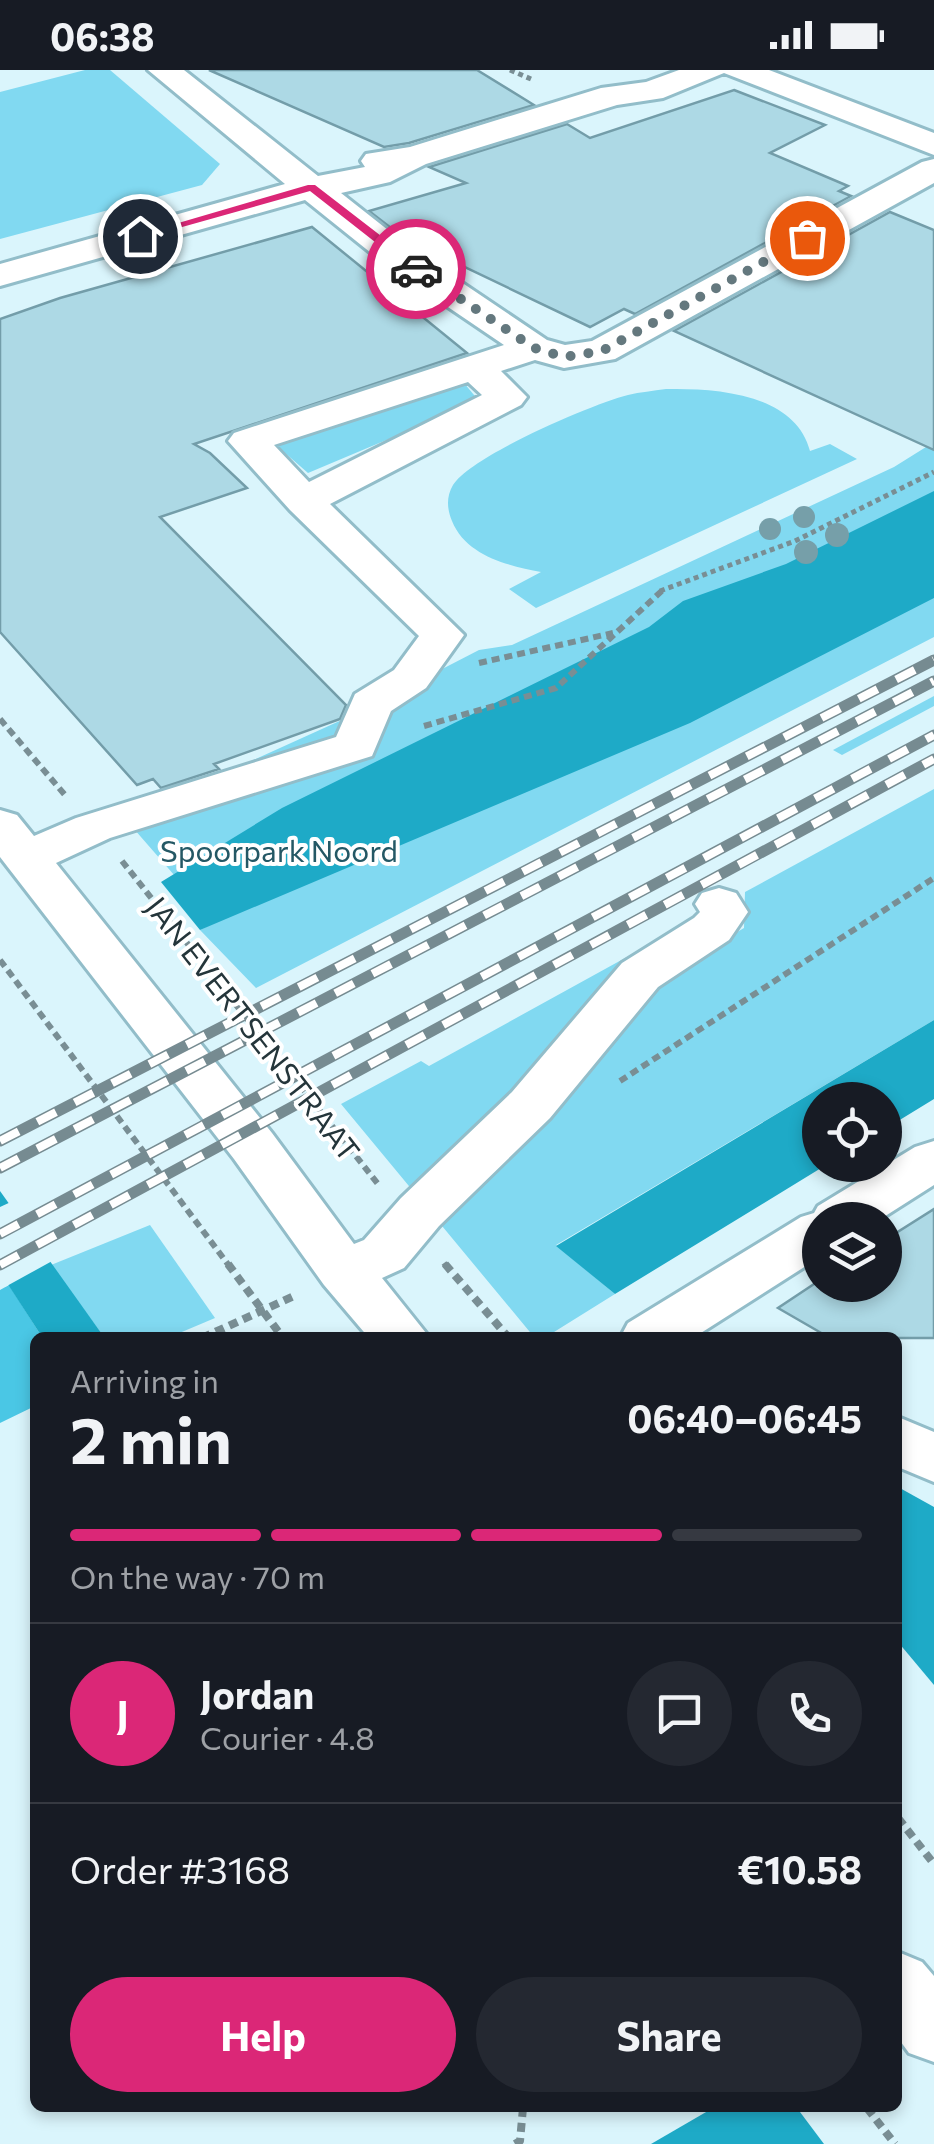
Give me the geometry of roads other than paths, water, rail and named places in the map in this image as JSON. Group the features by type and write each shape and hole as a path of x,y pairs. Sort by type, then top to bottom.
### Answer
{"street":[{"path":"164,70 399,258 534,348 564,357 602,351 934,168"},
{"path":"613,96 632,82 669,70"},
{"path":"0,275 312,187 358,181 394,170 414,156 710,70"},
{"path":"739,70 927,136"},
{"path":"397,1332 344,1272 253,1146 13,841 93,828 356,746 371,704 410,679 442,635 248,441 534,348"},
{"path":"304,501 507,397 475,368"},
{"path":"344,1272 384,1254 531,1105 640,975 661,958 720,924 724,912 719,904"},
{"path":"867,1202 934,1160"},
{"path":"685,1329 802,1244"},
{"path":"902,1442 934,1460"},
{"path":"902,1989 934,2030"}],"railway":[{"path":"0,1141 934,660"},
{"path":"0,1168 934,681"},
{"path":"0,1234 934,735"},
{"path":"0,1265 934,759"}],"park label":[{"name":"Spoorpark Noord","path":"279,849"}]}
